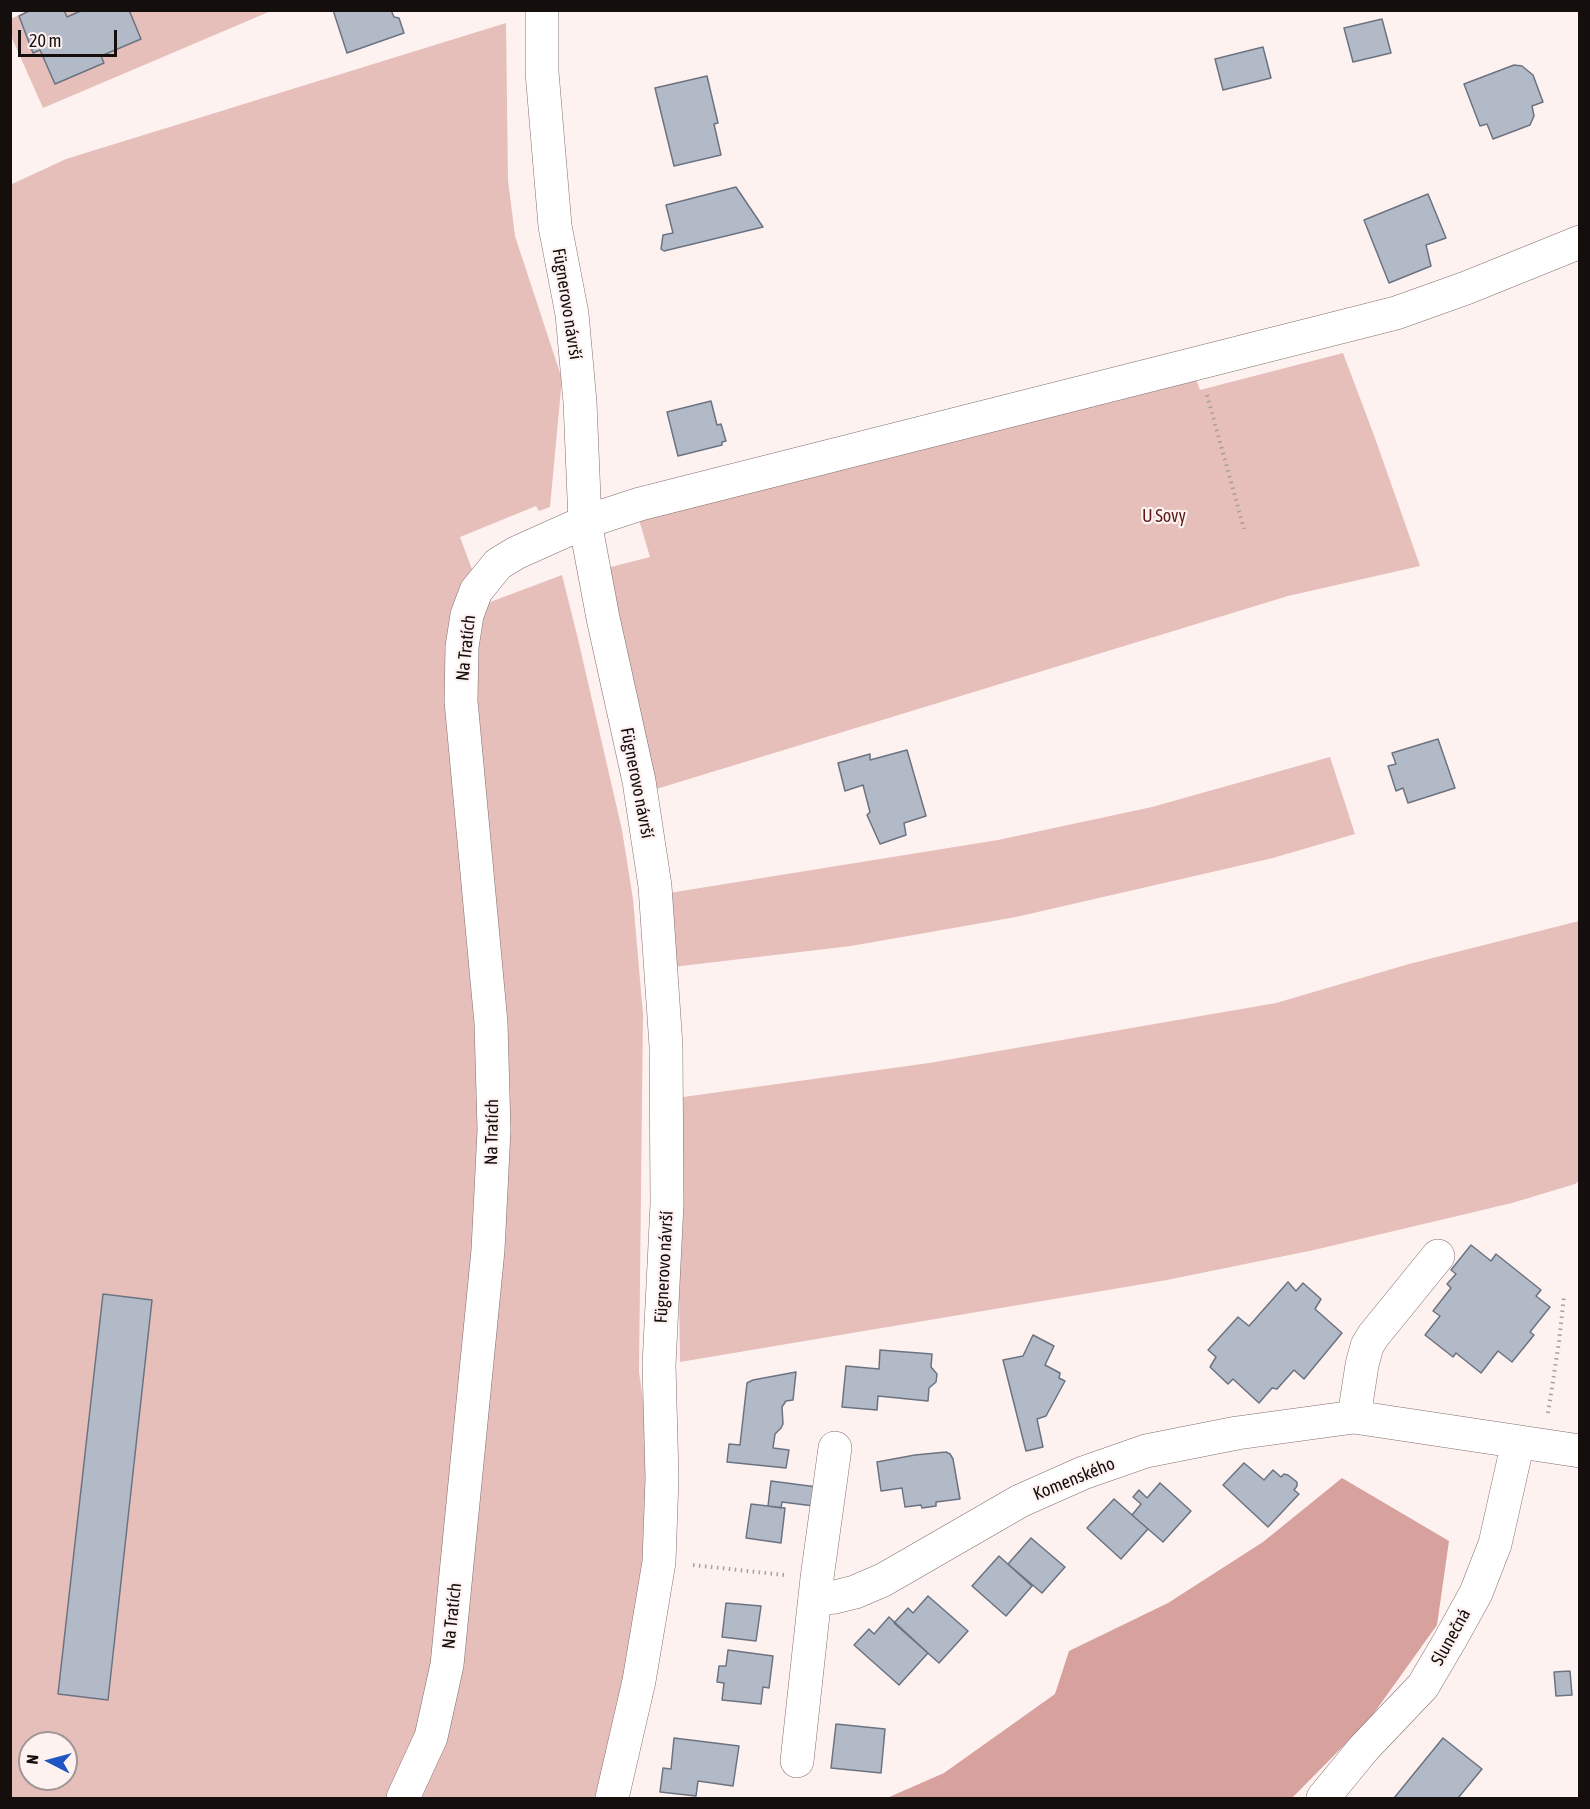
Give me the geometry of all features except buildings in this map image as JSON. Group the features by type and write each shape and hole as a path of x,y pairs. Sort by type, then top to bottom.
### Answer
{"street":[{"name":"Fügnerovo návrší","path":"542,10 542,72 555,226 572,314 580,402 585,522 603,618 639,781 655,885 666,1046 666,1204 659,1365 662,1478 672,1563 639,1681 612,1798"},
{"name":"Na Tratích","path":"404,1798 431,1737 447,1665 488,1250 494,1142 491,1023 461,701 462,647 467,615 476,591 498,564 516,553 585,522 658,499 1407,309 1580,242"},
{"path":"1354,1417 1367,1347 1373,1336 1438,1256"},
{"name":"Komenského","path":"816,1589 835,1597 864,1588 910,1565 1020,1501 1083,1473 1135,1455 1237,1433 1354,1417 1580,1451"},
{"name":"Slunečná","path":"1323,1798 1364,1748 1424,1686 1476,1593 1531,1444"},
{"path":"797,1761 816,1589 835,1448"}],"path":[{"path":"1198,363 1244,528"},
{"path":"1531,1444 1559,1342 1564,1296"},
{"path":"672,1563 816,1589"}],"green space":[{"path":"31,10 271,11 43,108 11,36 10,19"},
{"path":"506,23 508,180 515,236 562,379 550,507 539,511 536,506 460,537 485,604 562,575 622,830 633,899 643,1014 639,1372 652,1460 653,1519 606,1798 11,1798 10,185 66,159"},
{"name":"U Sovy","path":"1343,353 1420,566 1288,596 653,790 607,568 650,557 639,520 1194,373 1200,390"},
{"path":"1330,757 1355,834 1273,858 1016,917 851,946 673,967 669,893 998,840 1152,807"},
{"path":"1579,921 1580,1180 1575,1184 1512,1203 1314,1250 1167,1280 680,1362 676,1098 929,1063 1276,1003 1409,964"}],"shaded area":[{"path":"1342,1478 1449,1541 1437,1625 1369,1720 1292,1798 887,1798 944,1773 1055,1694 1069,1651 1168,1603 1263,1542"}]}
